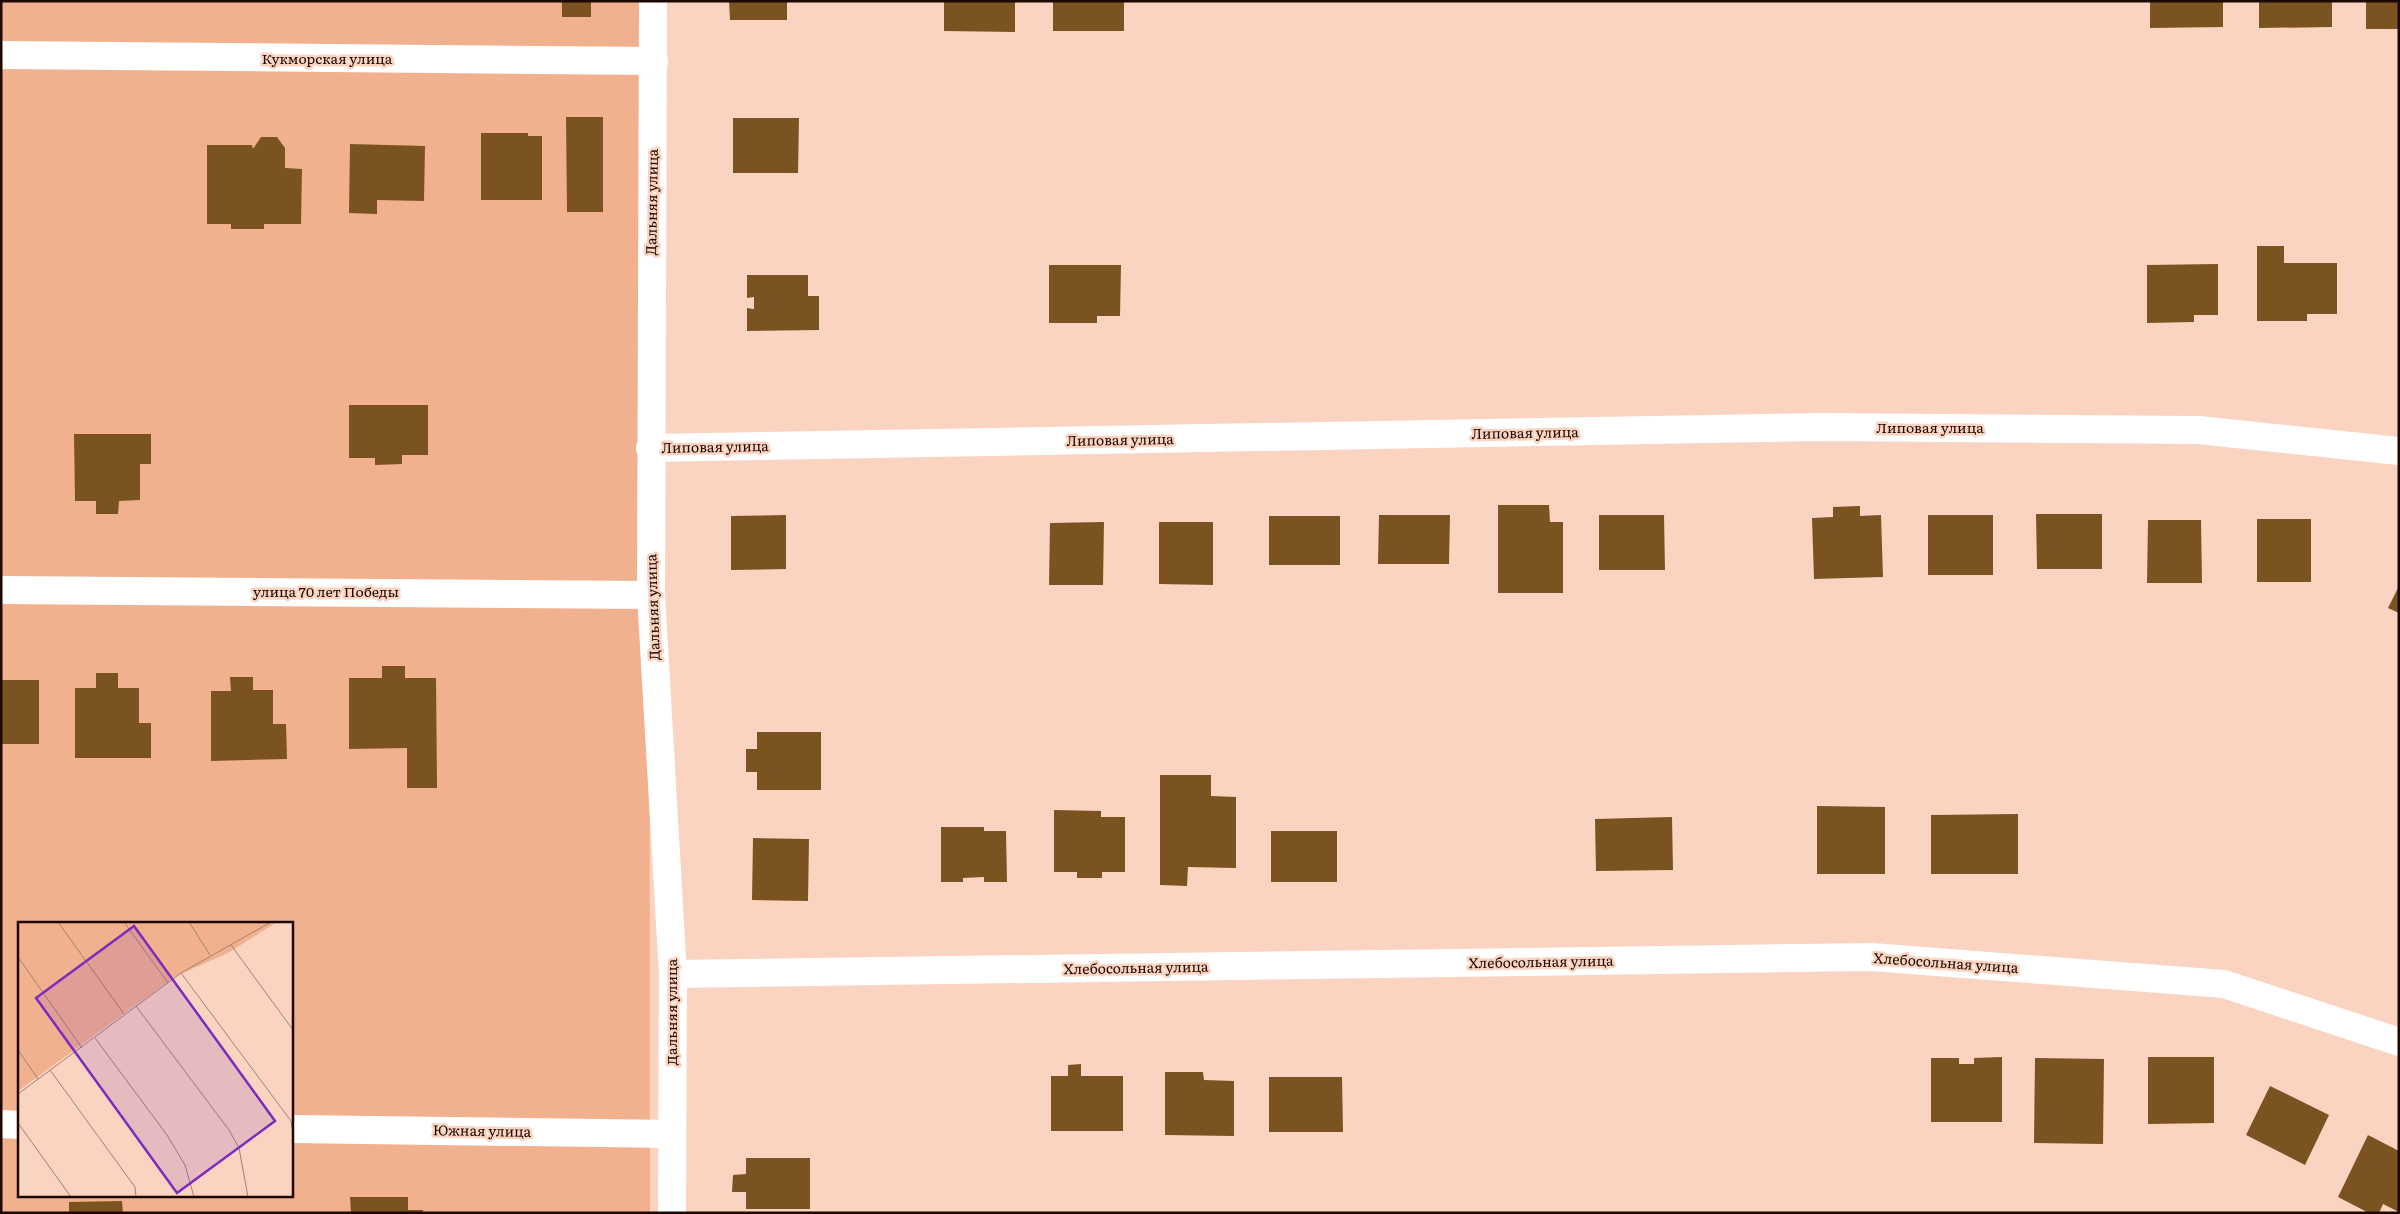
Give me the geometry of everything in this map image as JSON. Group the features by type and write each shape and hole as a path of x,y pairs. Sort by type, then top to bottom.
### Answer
{"street":[{"name":"Дальняя улица","path":"653,1 651,594 673,974 672,1213"},
{"name":"Кукморская улица","path":"1,55 654,61"},
{"name":"Липовая улица","path":"650,448 1841,428 2198,430 2399,451"},
{"name":"улица 70 лет Победы","path":"1,590 651,594"},
{"name":"Хлебосольная улица","path":"673,974 1872,957 2224,984 2399,1042"},
{"path":"1,1124 18,1125"},
{"name":"Южная улица","path":"292,1128 672,1134"}],"shaded area":[{"path":"1,1 649,1 650,1213 1,1213"}],"building":[{"path":"562,1 591,1 591,17 562,17"},
{"path":"729,1 787,1 787,20 730,20"},
{"path":"944,1 1015,1 1015,32 944,31"},
{"path":"1053,1 1124,1 1124,31 1053,31"},
{"path":"2150,1 2223,1 2223,27 2150,28"},
{"path":"2259,1 2332,1 2332,27 2259,28"},
{"path":"2366,1 2399,1 2399,29 2366,29"},
{"path":"566,117 603,117 603,212 567,212"},
{"path":"733,118 799,118 798,173 733,173"},
{"path":"481,133 528,133 528,136 542,136 542,200 481,200"},
{"path":"261,137 277,137 285,148 285,168 302,169 301,224 264,224 264,229 231,229 231,224 207,224 207,145 252,145 253,149"},
{"path":"350,144 425,146 424,201 377,200 377,214 349,213"},
{"path":"2257,246 2284,246 2284,263 2337,263 2337,314 2307,314 2307,321 2257,321"},
{"path":"2218,264 2218,315 2194,315 2194,322 2147,323 2147,265"},
{"path":"1049,265 1121,265 1120,316 1097,316 1097,323 1049,323"},
{"path":"747,275 808,275 808,296 819,296 819,330 747,331 747,308 754,309 754,297 747,298"},
{"path":"349,405 428,405 428,455 402,455 402,464 375,465 375,458 349,458"},
{"path":"74,434 151,434 151,464 140,464 140,500 119,501 118,514 96,514 96,501 75,501"},
{"path":"1498,505 1549,505 1550,522 1563,522 1563,593 1498,593"},
{"path":"1860,506 1860,516 1881,515 1883,577 1814,579 1812,518 1833,517 1833,507"},
{"path":"2036,514 2102,514 2102,569 2037,569"},
{"path":"786,515 786,569 731,570 731,516"},
{"path":"1379,515 1450,515 1449,564 1378,564"},
{"path":"1599,515 1664,515 1665,570 1599,570"},
{"path":"1928,515 1993,515 1993,575 1928,575"},
{"path":"1269,516 1340,516 1340,565 1269,565"},
{"path":"2257,519 2311,519 2311,582 2257,582"},
{"path":"2148,520 2201,520 2202,583 2147,583"},
{"path":"1104,522 1103,585 1049,585 1050,523"},
{"path":"1159,522 1213,522 1213,585 1159,584"},
{"path":"2399,586 2399,613 2388,608"},
{"path":"382,666 405,666 405,678 436,678 437,788 407,788 407,748 349,749 349,678 382,678"},
{"path":"96,673 118,673 118,688 139,688 139,723 151,723 151,758 75,758 75,688 96,688"},
{"path":"230,677 253,677 253,690 273,690 273,724 286,724 287,759 211,761 211,691 231,691"},
{"path":"1,680 39,680 39,744 1,744"},
{"path":"757,732 821,732 821,790 757,790 757,772 746,772 746,749 757,749"},
{"path":"1160,775 1211,775 1211,796 1236,797 1236,868 1188,867 1187,886 1160,885"},
{"path":"1817,806 1885,807 1885,874 1817,874"},
{"path":"1054,810 1101,811 1101,817 1125,817 1125,872 1102,872 1102,878 1077,878 1077,872 1054,872"},
{"path":"2018,814 2018,874 1931,874 1931,815"},
{"path":"1672,817 1673,870 1596,871 1595,819"},
{"path":"941,827 984,827 984,831 1006,831 1007,882 984,882 984,877 963,878 963,882 941,882"},
{"path":"1271,831 1337,831 1337,882 1271,882"},
{"path":"753,838 809,839 808,901 752,900"},
{"path":"2002,1057 2002,1122 1931,1122 1931,1058 1959,1058 1959,1064 1974,1064 1974,1058"},
{"path":"2148,1057 2214,1057 2214,1123 2148,1124"},
{"path":"2035,1058 2104,1059 2103,1144 2034,1143"},
{"path":"1081,1064 1081,1076 1123,1076 1123,1131 1051,1131 1051,1076 1068,1076 1068,1065"},
{"path":"1165,1072 1203,1072 1204,1080 1234,1081 1234,1136 1165,1135"},
{"path":"1269,1077 1342,1077 1343,1132 1269,1132"},
{"path":"2270,1086 2329,1115 2305,1165 2246,1135"},
{"path":"2368,1135 2399,1151 2399,1212 2383,1204 2379,1213 2369,1213 2338,1197"},
{"path":"746,1158 810,1158 810,1209 746,1209 746,1192 732,1192 733,1175 746,1174"},
{"path":"350,1197 408,1197 408,1210 423,1210 423,1213 351,1213"},
{"path":"122,1201 123,1213 69,1213 69,1202"}]}
